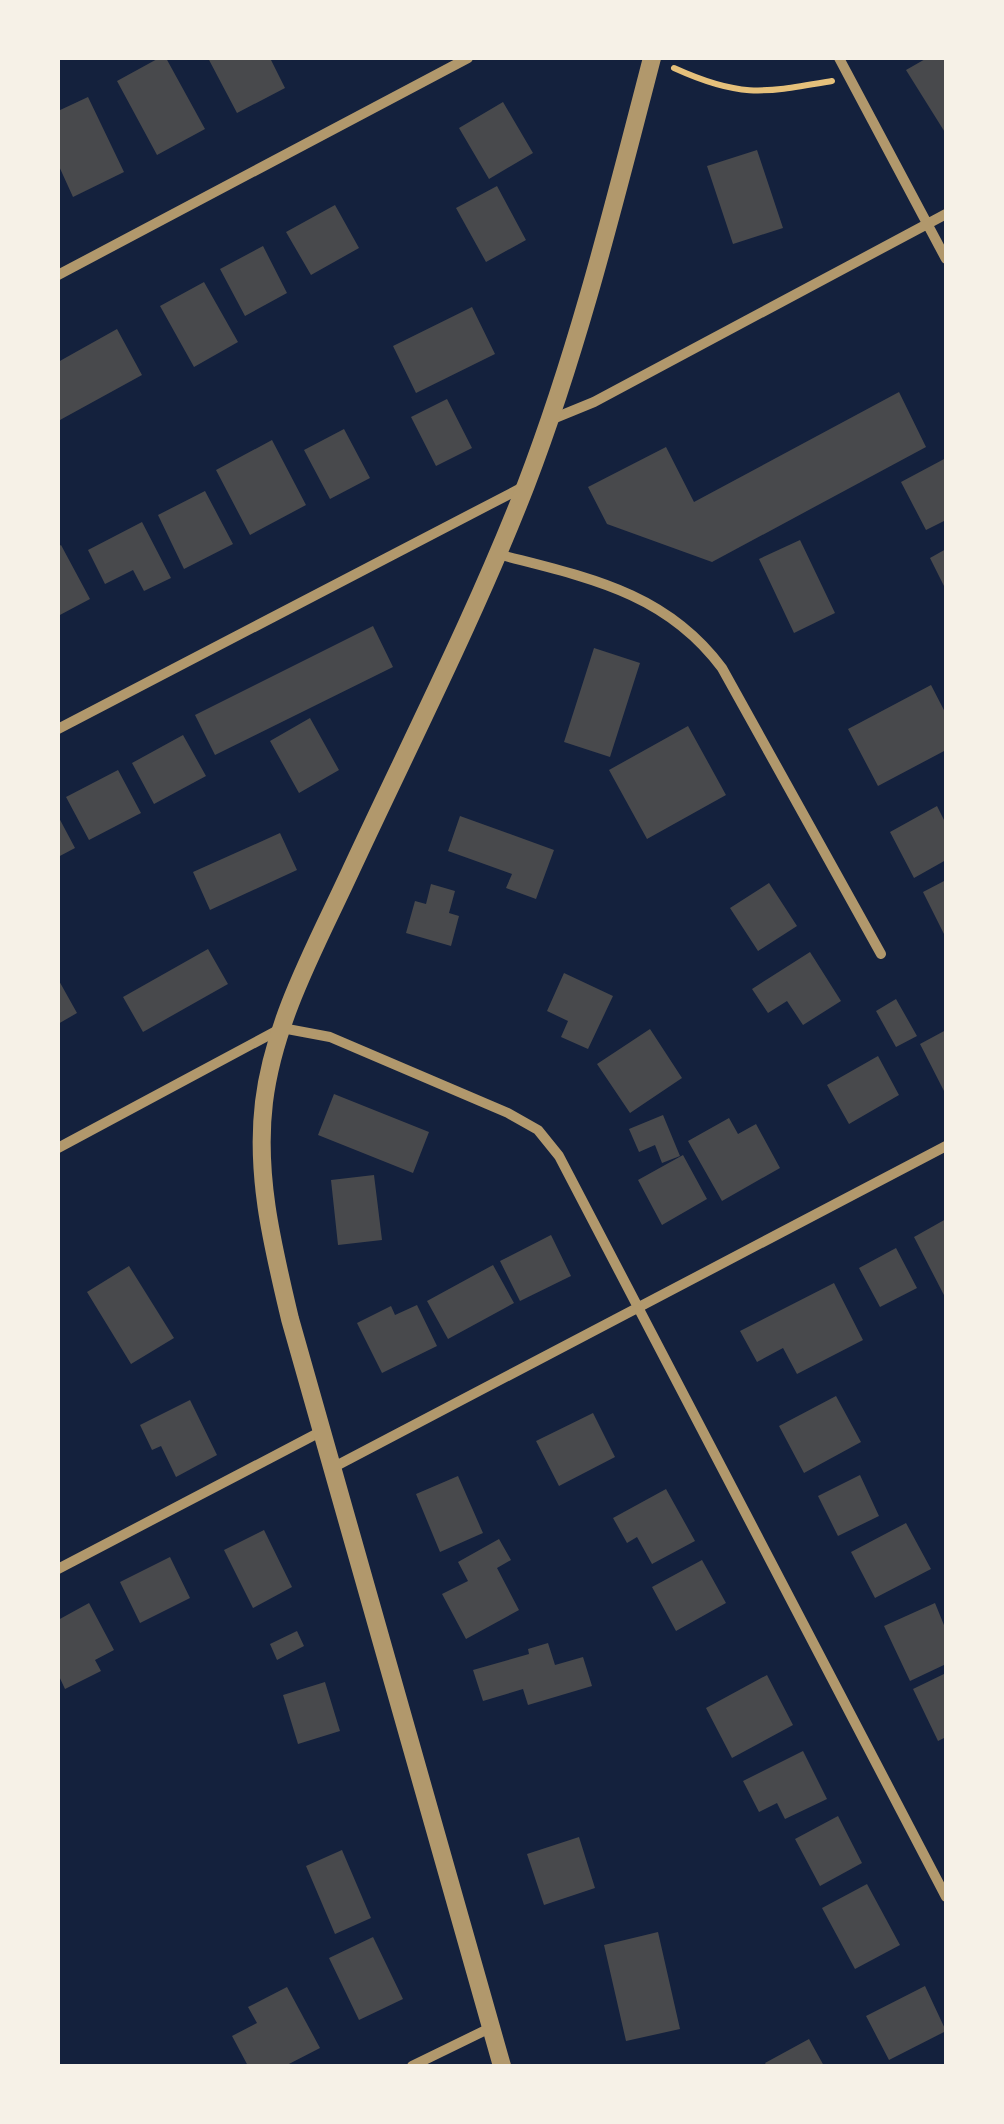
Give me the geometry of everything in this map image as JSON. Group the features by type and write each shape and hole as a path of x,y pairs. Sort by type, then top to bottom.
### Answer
{"street":[{"path":"58,275 468,58"},
{"path":"502,2066 286,1300 265,1196 261,1142 270,1066 302,977 526,486 610,218 652,58"},
{"path":"839,58 946,259"},
{"path":"549,420 594,402 946,214"},
{"path":"58,728 526,486"},
{"path":"496,554 627,592 656,606 706,647 731,684 881,954"},
{"path":"58,1148 282,1028 330,1037 508,1113 538,1130 559,1156 946,1897"},
{"path":"334,1467 946,1146"},
{"path":"58,1569 322,1430"},
{"path":"412,2066 490,2028"}],"path":[{"path":"652,58 715,86 735,90 774,91 852,78"}],"building":[{"path":"166,58 205,129 157,155 117,81"},
{"path":"208,58 270,58 285,88 237,113"},
{"path":"927,58 946,58 946,134 906,70"},
{"path":"88,97 124,172 73,197 58,164 58,111"},
{"path":"503,102 533,153 489,179 459,128"},
{"path":"757,150 783,228 733,244 707,166"},
{"path":"497,186 526,240 486,262 456,208"},
{"path":"335,205 359,248 311,275 286,232"},
{"path":"263,246 287,293 245,316 220,269"},
{"path":"204,282 238,342 194,367 160,306"},
{"path":"472,307 495,354 416,393 393,346"},
{"path":"117,329 142,375 60,420 58,362"},
{"path":"899,392 926,447 712,562 607,524 588,487 666,447 694,502"},
{"path":"447,399 472,448 436,466 411,417"},
{"path":"344,429 370,478 330,499 304,450"},
{"path":"272,440 306,505 250,535 216,470"},
{"path":"946,458 946,520 926,530 901,482"},
{"path":"205,491 233,544 184,569 158,515"},
{"path":"142,522 171,578 144,591 133,570 105,584 88,550"},
{"path":"800,540 835,613 794,633 759,559"},
{"path":"61,545 90,599 58,616 58,547"},
{"path":"946,549 946,590 930,558"},
{"path":"373,626 393,667 215,755 195,715"},
{"path":"594,648 640,663 610,757 564,742"},
{"path":"931,685 946,714 946,750 878,786 848,729"},
{"path":"310,718 339,770 299,793 270,741"},
{"path":"688,726 726,795 647,839 609,770"},
{"path":"183,735 206,776 154,804 132,763"},
{"path":"118,770 141,813 89,840 66,797"},
{"path":"937,806 946,824 946,860 914,878 890,832"},
{"path":"58,816 75,848 58,857"},
{"path":"460,816 554,850 536,899 506,888 512,874 448,851"},
{"path":"280,833 297,870 210,910 193,872"},
{"path":"946,880 946,938 923,892"},
{"path":"769,883 797,926 758,951 730,908"},
{"path":"431,884 455,891 449,913 459,916 451,946 406,933 415,901 426,904"},
{"path":"208,949 228,984 143,1032 123,997"},
{"path":"810,952 841,1001 803,1025 787,1001 768,1013 752,989"},
{"path":"564,973 613,996 588,1049 561,1037 568,1021 547,1011"},
{"path":"58,979 77,1013 58,1024"},
{"path":"896,999 917,1036 896,1047 876,1011"},
{"path":"650,1029 682,1078 630,1113 597,1064"},
{"path":"946,1030 946,1089 944,1091 920,1044"},
{"path":"878,1056 899,1095 849,1124 827,1085"},
{"path":"334,1094 429,1132 413,1173 318,1135"},
{"path":"663,1115 680,1156 662,1163 655,1145 639,1152 629,1129"},
{"path":"729,1118 738,1134 756,1124 780,1168 722,1201 688,1141"},
{"path":"683,1155 707,1199 662,1225 638,1180"},
{"path":"374,1175 382,1240 338,1245 331,1180"},
{"path":"946,1219 946,1299 914,1237"},
{"path":"551,1235 571,1276 520,1301 500,1261"},
{"path":"896,1248 917,1288 880,1307 859,1268"},
{"path":"493,1265 514,1303 448,1339 427,1301"},
{"path":"129,1266 174,1338 131,1364 87,1292"},
{"path":"834,1283 863,1340 797,1374 783,1348 757,1362 740,1331"},
{"path":"417,1305 437,1346 382,1373 357,1323 391,1306 395,1315"},
{"path":"836,1396 861,1442 804,1473 779,1426"},
{"path":"190,1400 217,1455 176,1477 161,1446 152,1450 140,1425"},
{"path":"593,1413 615,1457 559,1486 536,1441"},
{"path":"860,1475 879,1516 838,1536 818,1496"},
{"path":"458,1476 483,1533 440,1552 416,1494"},
{"path":"666,1489 695,1541 652,1564 637,1537 627,1543 613,1518"},
{"path":"906,1523 931,1569 875,1598 851,1552"},
{"path":"264,1530 292,1587 253,1608 224,1550"},
{"path":"499,1539 511,1560 497,1568 519,1610 466,1639 442,1594 468,1581 458,1562"},
{"path":"170,1557 190,1598 140,1623 120,1582"},
{"path":"702,1560 726,1603 676,1631 652,1587"},
{"path":"89,1603 114,1650 95,1660 101,1671 65,1689 58,1674 58,1620"},
{"path":"935,1603 946,1630 946,1664 910,1681 884,1626"},
{"path":"297,1631 304,1646 277,1660 270,1644"},
{"path":"548,1643 555,1665 583,1657 592,1686 528,1705 523,1689 483,1701 473,1670 529,1654 528,1649"},
{"path":"946,1673 946,1737 938,1741 913,1689"},
{"path":"767,1675 793,1725 732,1758 706,1708"},
{"path":"325,1682 340,1731 298,1744 283,1695"},
{"path":"803,1751 827,1799 785,1819 777,1803 759,1812 743,1781"},
{"path":"838,1816 862,1863 820,1886 795,1839"},
{"path":"579,1837 595,1888 544,1905 527,1854"},
{"path":"342,1850 371,1918 335,1934 306,1866"},
{"path":"867,1884 900,1945 855,1969 822,1908"},
{"path":"658,1932 680,2029 626,2041 604,1945"},
{"path":"373,1937 403,1999 359,2020 329,1958"},
{"path":"925,1986 946,2031 889,2060 866,2016"},
{"path":"287,1987 320,2048 285,2066 248,2066 232,2036 257,2023 248,2007"},
{"path":"809,2039 824,2066 765,2063"}]}
